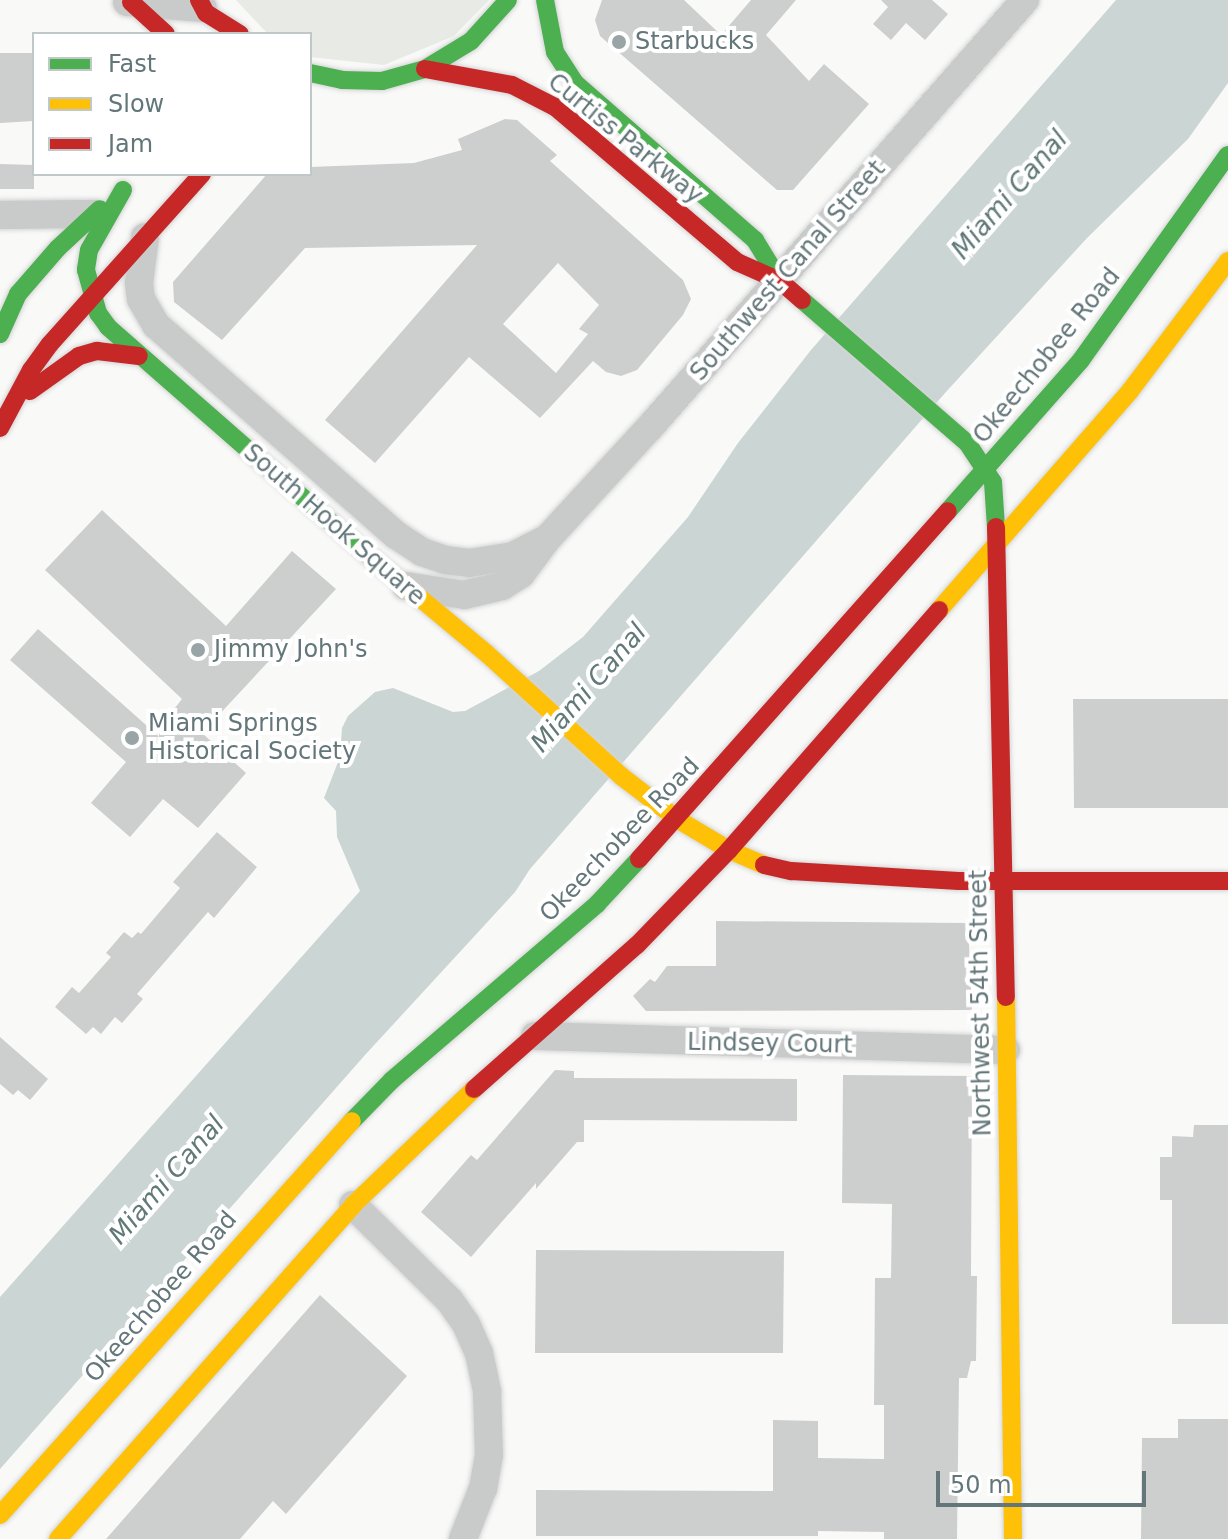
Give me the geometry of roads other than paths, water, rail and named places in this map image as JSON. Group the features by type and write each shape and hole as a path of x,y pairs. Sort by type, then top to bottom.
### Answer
{"main road":[{"path":"312,73 342,80 382,81 425,69 471,41 508,0"},
{"name":"Curtiss Parkway","path":"545,0 555,52 575,83 755,240 780,281"},
{"path":"122,1 163,32"},
{"path":"205,14 236,32"},
{"name":"Curtiss Parkway","path":"425,69 488,79 532,93 555,107 737,262 780,281 968,444 986,469"},
{"path":"312,92 342,80"},
{"name":"Okeechobee Road","path":"0,1515 392,1080 529,966 597,904 677,819 1081,360 1228,155"},
{"path":"0,334 9,304 94,214 136,176"},
{"path":"0,428 31,370 92,296 200,176"},
{"name":"South Hook Square","path":"123,190 89,250 86,270 92,296 108,327 402,585 486,653 621,776 677,819 729,850 763,865 791,871 1003,881 1228,881"},
{"path":"58,1539 353,1205 423,1134 641,942 729,850 1130,391 1228,261"},
{"path":"11,405 79,356 97,351 139,356"},
{"name":"Northwest 54th Street","path":"986,469 997,502 999,544 1013,1539"}],"street":[{"name":"Southwest Canal Street","path":"402,585 440,593 483,592 521,574 547,539 780,281 1025,0"},
{"path":"122,1 205,14"},
{"path":"0,215 94,214"},
{"name":"South Hook Square","path":"145,237 139,283 147,314 195,362 396,535 422,552 445,560"},
{"path":"241,445 266,420"},
{"name":"Southwest Canal Street","path":"445,560 469,563 501,559 547,539"},
{"name":"Lindsey Court","path":"535,1036 1006,1050"},
{"path":"353,1205 450,1301 466,1324 479,1353 487,1392 489,1455 483,1488 463,1539"}],"water":[{"name":"Miami Canal","path":"1116,0 1228,0 1228,83 1188,139 1087,238 945,393 530,869 515,892 365,1055 0,1469 0,1297 360,891 337,837 336,811 324,798 340,757 342,728 348,716 375,692 393,688 453,712 465,711 539,671 583,637 688,517 738,443 811,350"}],"place":[{"name":"Starbucks","path":"619,42"},
{"name":"Jimmy John's","path":"198,650"},
{"name":"Miami Springs Historical Society","path":"132,738"}]}
